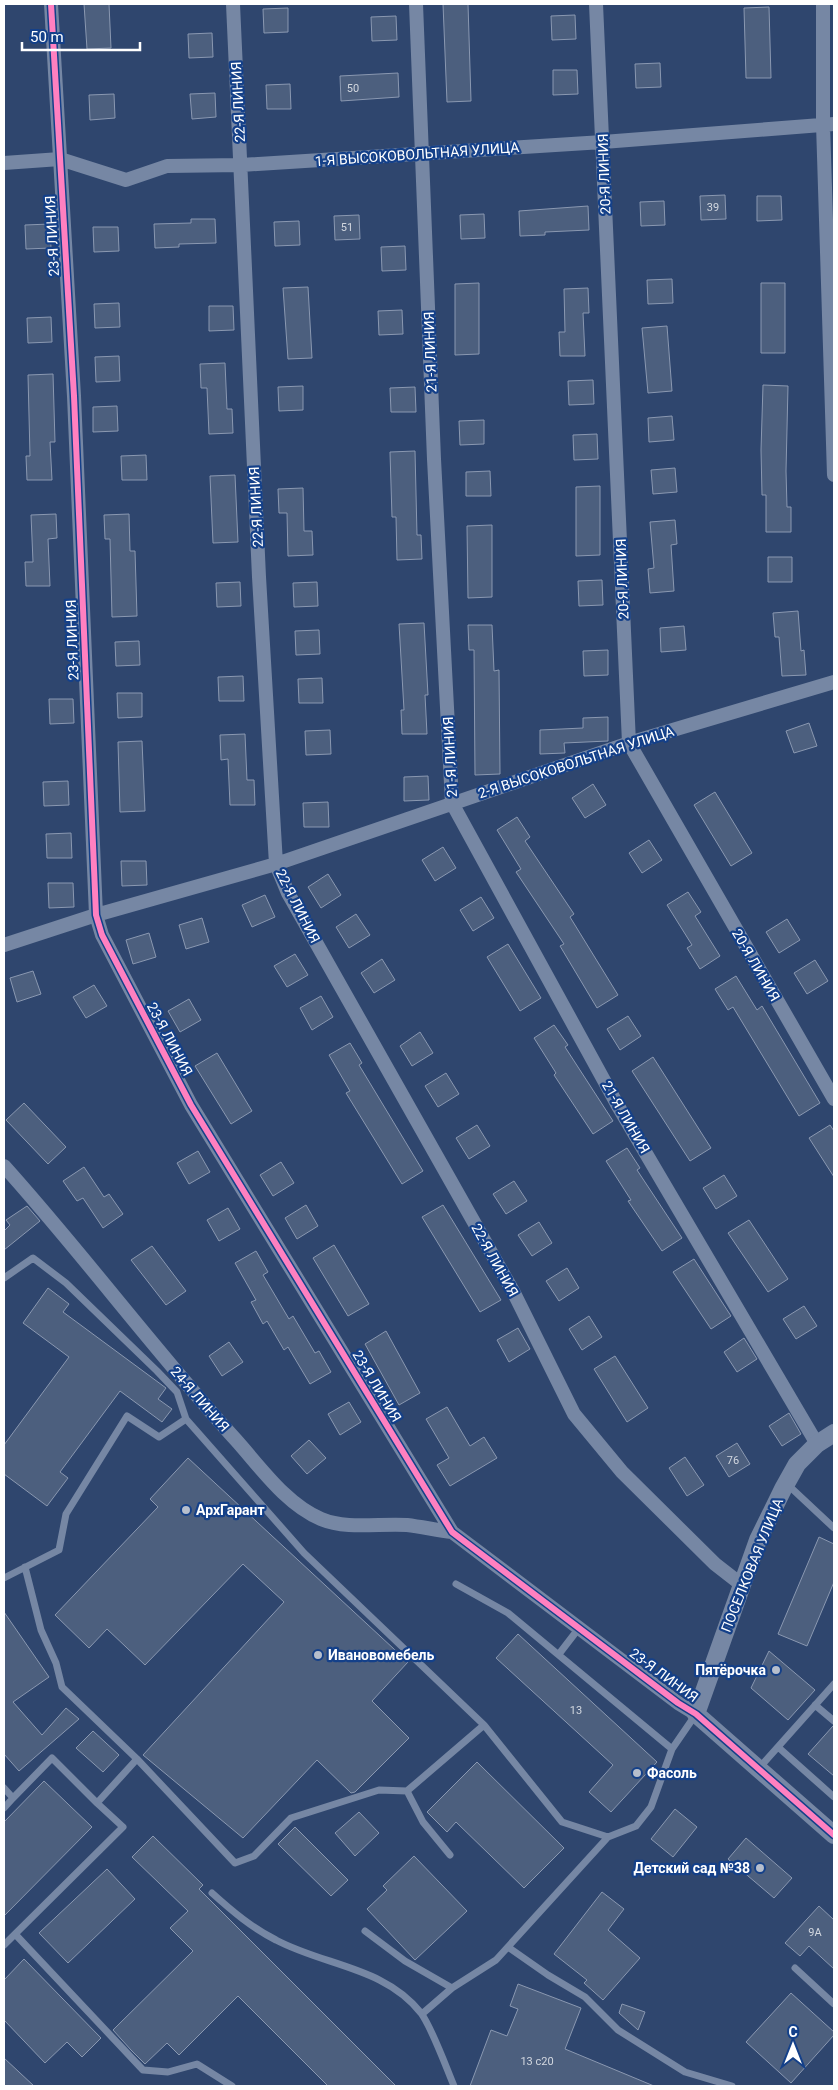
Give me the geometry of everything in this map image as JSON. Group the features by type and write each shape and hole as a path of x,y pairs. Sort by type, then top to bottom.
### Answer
{"street":[{"name":"23-Я ЛИНИЯ","path":"51,4 74,396 96,916 102,935 191,1105 452,1532 696,1714 834,1834"},
{"name":"22-Я ЛИНИЯ","path":"233,4 260,587 276,864 288,893 514,1293 574,1414 622,1472 715,1564 742,1585"},
{"name":"21-Я ЛИНИЯ","path":"416,4 421,153 452,803 618,1106 817,1444"},
{"name":"20-Я ЛИНИЯ","path":"596,4 628,743 834,1099"},
{"path":"823,4 829,124 834,475"},
{"name":"1-Я ВЫСОКОВОЛЬТНАЯ УЛИЦА","path":"4,163 60,159 126,180 167,166 241,165 603,142 829,124"},
{"name":"2-Я ВЫСОКОВОЛЬТНАЯ УЛИЦА","path":"4,945 96,916 276,864 628,743 834,682"},
{"name":"24-Я ЛИНИЯ","path":"4,1166 102,1280 189,1389 277,1486 302,1510 322,1520 347,1525 407,1525 452,1532"},
{"name":"ПОСЕЛКОВАЯ УЛИЦА","path":"696,1714 758,1540 797,1464 817,1444 834,1433"}],"lane":[{"path":"4,1278 33,1258 66,1283 177,1392 186,1419 304,1553 484,1725 562,1822 608,1837"},
{"path":"4,1578 59,1550 66,1514 128,1416 159,1437 186,1419"},
{"path":"786,1483 834,1528"},
{"path":"25,1567 42,1630 56,1663 62,1687 137,1759 235,1863 254,1856 291,1818 379,1790 407,1791 484,1725"},
{"path":"456,1584 508,1613 672,1749"},
{"path":"559,1654 579,1628"},
{"path":"759,1768 834,1684"},
{"path":"815,1705 834,1721"},
{"path":"422,2014 452,1988 496,1960 608,1837 636,1826 650,1807 672,1749 696,1714"},
{"path":"778,1747 834,1796"},
{"path":"4,1808 52,1758 123,1828 4,1945"},
{"path":"98,1803 137,1759"},
{"path":"4,1788 13,1798"},
{"path":"407,1791 422,1822 450,1855"},
{"path":"212,1893 235,1915 277,1941 370,1974 402,1992 422,2014 454,2086"},
{"path":"365,1931 405,1961 452,1988"},
{"path":"15,1934 143,2070 168,2072 197,2064 232,2086"},
{"path":"508,1947 548,1975 585,1997 618,2030 684,2072 732,2086"},
{"path":"795,1968 834,2004"}],"building":[{"path":"84,4 109,4 111,48 87,49"},
{"path":"443,4 468,4 471,101 447,102"},
{"path":"769,7 771,78 746,78 744,8"},
{"path":"288,8 288,32 264,33 263,9"},
{"path":"575,15 576,39 552,40 551,16"},
{"path":"396,16 397,40 372,41 371,17"},
{"path":"212,33 213,57 189,58 188,34"},
{"path":"660,63 661,87 636,88 635,64"},
{"path":"553,70 577,70 578,94 553,95"},
{"path":"398,73 399,97 341,101 340,76"},
{"path":"290,84 291,109 267,109 266,85"},
{"path":"215,93 216,117 192,119 190,94"},
{"path":"114,94 115,118 90,120 89,95"},
{"path":"725,195 726,219 701,220 700,196"},
{"path":"757,196 781,196 782,220 757,221"},
{"path":"664,201 665,225 641,226 640,202"},
{"path":"588,206 589,230 545,232 545,235 520,236 519,211"},
{"path":"484,214 485,238 461,239 460,215"},
{"path":"359,215 360,239 335,240 334,216"},
{"path":"191,219 215,219 216,243 179,244 179,247 155,248 154,224 191,223"},
{"path":"299,221 300,245 275,246 274,222"},
{"path":"50,224 51,248 26,249 25,225"},
{"path":"93,227 118,227 119,251 94,252"},
{"path":"405,246 406,270 382,271 381,247"},
{"path":"672,279 673,303 648,304 647,280"},
{"path":"479,283 479,354 455,355 455,284"},
{"path":"761,283 785,283 785,353 761,353"},
{"path":"308,287 312,358 288,359 283,288"},
{"path":"588,288 589,313 583,313 585,356 560,356 559,332 565,332 564,289"},
{"path":"119,303 120,327 95,328 94,304"},
{"path":"209,306 233,306 234,330 209,331"},
{"path":"402,310 403,334 379,335 378,311"},
{"path":"51,317 52,342 28,343 27,318"},
{"path":"667,326 672,391 648,393 642,328"},
{"path":"119,356 120,381 96,382 95,357"},
{"path":"225,363 227,409 232,409 233,433 209,434 207,388 201,388 200,364"},
{"path":"53,374 55,442 50,442 52,480 27,480 26,456 30,456 28,375"},
{"path":"593,380 594,404 569,405 568,381"},
{"path":"763,385 788,386 786,471 787,507 791,507 791,532 766,532 766,495 762,495 761,450"},
{"path":"303,386 303,410 279,411 278,387"},
{"path":"415,387 416,412 391,412 390,388"},
{"path":"117,406 118,431 93,432 93,407"},
{"path":"672,416 674,440 649,442 648,418"},
{"path":"484,420 484,444 460,445 459,421"},
{"path":"597,434 598,459 574,460 573,435"},
{"path":"415,451 417,535 421,535 422,559 397,560 396,517 392,517 390,452"},
{"path":"146,455 147,480 122,480 121,456"},
{"path":"675,468 677,492 653,494 651,470"},
{"path":"490,471 491,496 466,496 466,472"},
{"path":"235,475 238,542 213,543 210,476"},
{"path":"600,486 600,555 576,556 576,487"},
{"path":"303,488 304,531 312,531 313,555 288,556 287,513 279,513 278,489"},
{"path":"56,514 57,538 48,539 50,586 26,586 25,562 33,562 31,515"},
{"path":"129,514 130,551 135,551 137,616 112,617 110,539 105,539 104,515"},
{"path":"675,520 677,544 671,545 674,591 650,593 648,569 654,568 650,522"},
{"path":"492,525 492,597 468,598 467,526"},
{"path":"768,557 792,557 792,582 768,582"},
{"path":"602,580 603,605 579,606 578,581"},
{"path":"240,582 241,606 217,607 216,583"},
{"path":"317,582 318,606 294,607 293,583"},
{"path":"798,611 801,651 804,650 806,675 782,676 779,637 775,637 773,613"},
{"path":"424,623 428,695 425,695 427,734 402,734 401,710 404,710 399,624"},
{"path":"468,625 492,625 494,671 499,670 500,774 475,775 474,650 469,650"},
{"path":"684,626 686,650 661,652 660,628"},
{"path":"319,630 320,654 296,655 295,631"},
{"path":"139,641 140,665 116,666 115,642"},
{"path":"608,650 608,675 584,676 583,651"},
{"path":"243,676 244,701 219,701 218,677"},
{"path":"322,678 323,703 299,703 298,679"},
{"path":"117,693 142,693 142,717 118,718"},
{"path":"49,699 73,699 74,723 50,724"},
{"path":"608,717 608,741 564,743 565,753 540,754 540,730 583,728 583,718"},
{"path":"809,723 817,746 794,753 786,731"},
{"path":"330,730 331,754 306,755 305,731"},
{"path":"245,734 247,780 254,780 255,805 230,805 228,759 221,760 220,735"},
{"path":"142,741 145,811 120,812 118,742"},
{"path":"428,776 429,800 404,801 404,777"},
{"path":"68,781 69,805 44,806 43,782"},
{"path":"593,784 606,805 585,818 572,798"},
{"path":"715,792 752,853 731,866 694,805"},
{"path":"328,802 329,827 304,827 303,803"},
{"path":"517,817 530,837 525,841 574,914 570,917 618,995 597,1008 560,946 564,944 516,872 521,869 497,830"},
{"path":"71,833 72,858 47,858 46,834"},
{"path":"649,840 662,860 642,873 629,853"},
{"path":"443,847 456,868 435,881 422,860"},
{"path":"121,861 146,861 147,885 122,886"},
{"path":"328,874 341,895 321,908 308,887"},
{"path":"48,883 73,883 74,907 49,908"},
{"path":"688,892 701,912 695,916 720,956 700,969 687,948 692,945 667,905"},
{"path":"265,895 275,917 252,927 242,905"},
{"path":"481,897 494,918 473,931 460,910"},
{"path":"356,914 370,935 349,948 336,927"},
{"path":"202,918 209,942 186,949 179,925"},
{"path":"787,919 800,940 779,953 766,932"},
{"path":"149,933 156,957 133,964 126,940"},
{"path":"508,944 541,998 520,1011 487,957"},
{"path":"295,954 308,975 287,987 274,966"},
{"path":"382,959 395,980 374,993 361,973"},
{"path":"815,960 828,981 807,994 794,973"},
{"path":"33,971 41,994 17,1002 10,978"},
{"path":"736,976 757,1010 762,1006 820,1103 799,1116 733,1007 728,1010 715,989"},
{"path":"94,985 107,1006 86,1018 73,997"},
{"path":"321,996 333,1017 312,1030 300,1008"},
{"path":"189,999 201,1020 180,1032 168,1011"},
{"path":"628,1016 641,1036 620,1050 607,1029"},
{"path":"554,1025 568,1045 565,1047 613,1121 593,1134 554,1075 556,1073 534,1038"},
{"path":"420,1032 433,1053 412,1066 400,1046"},
{"path":"350,1043 362,1063 359,1065 423,1171 402,1184 346,1093 350,1091 329,1055"},
{"path":"217,1053 252,1111 231,1124 195,1066"},
{"path":"653,1057 711,1148 690,1161 632,1071"},
{"path":"446,1073 459,1094 438,1107 425,1086"},
{"path":"24,1103 66,1147 48,1164 6,1120"},
{"path":"477,1125 490,1146 469,1159 456,1138"},
{"path":"830,1125 834,1131 834,1177 809,1138"},
{"path":"627,1148 640,1168 637,1170 682,1238 662,1251 628,1201 631,1200 606,1161"},
{"path":"198,1151 210,1172 189,1184 177,1163"},
{"path":"281,1162 294,1183 273,1196 260,1175"},
{"path":"84,1167 104,1197 109,1194 123,1214 103,1228 83,1198 77,1201 63,1181"},
{"path":"724,1175 737,1196 716,1209 703,1188"},
{"path":"514,1181 527,1201 506,1214 493,1194"},
{"path":"306,1205 318,1226 297,1239 285,1218"},
{"path":"443,1205 501,1300 480,1312 422,1217"},
{"path":"27,1206 40,1221 4,1250 4,1231 10,1225 6,1220"},
{"path":"228,1208 240,1229 219,1241 207,1220"},
{"path":"749,1220 788,1279 768,1292 728,1233"},
{"path":"539,1222 552,1243 532,1256 518,1235"},
{"path":"334,1245 369,1304 348,1316 313,1258"},
{"path":"152,1246 186,1291 166,1305 131,1260"},
{"path":"256,1251 268,1272 263,1275 289,1319 293,1316 315,1353 319,1351 331,1372 310,1384 288,1347 284,1350 267,1321 263,1324 251,1302 256,1300 235,1263"},
{"path":"694,1259 731,1316 711,1329 673,1272"},
{"path":"567,1268 579,1288 559,1301 546,1281"},
{"path":"48,1288 69,1304 63,1312 166,1388 158,1399 172,1409 162,1422 120,1391 60,1472 68,1478 47,1506 4,1474 4,1445 69,1357 23,1323"},
{"path":"804,1306 817,1326 796,1339 783,1319"},
{"path":"589,1316 602,1337 582,1350 569,1329"},
{"path":"518,1328 530,1349 509,1362 497,1340"},
{"path":"386,1331 420,1393 399,1405 365,1344"},
{"path":"744,1338 757,1359 737,1372 724,1352"},
{"path":"229,1342 243,1362 222,1376 209,1356"},
{"path":"615,1356 648,1408 627,1422 594,1369"},
{"path":"349,1402 361,1422 340,1435 328,1414"},
{"path":"447,1407 470,1446 484,1437 497,1458 450,1486 437,1465 449,1458 426,1419"},
{"path":"789,1413 801,1434 782,1446 769,1426"},
{"path":"309,1440 326,1458 307,1474 291,1456"},
{"path":"737,1443 750,1464 729,1477 716,1456"},
{"path":"685,1457 704,1485 687,1496 669,1468"},
{"name":"Ивановомебель","path":"188,1458 408,1662 372,1701 409,1738 355,1792 351,1793 317,1760 243,1838 143,1755 284,1602 243,1564 145,1665 107,1629 89,1648 55,1615 158,1507 150,1499"},
{"path":"819,1537 834,1544 834,1582 807,1646 778,1634"},
{"path":"4,1612 49,1677 13,1702 42,1735 66,1708 79,1719 19,1771 4,1754"},
{"path":"518,1634 657,1762 611,1812 589,1792 613,1765 496,1658"},
{"name":"Пятёрочка","path":"769,1651 815,1690 788,1720 751,1688"},
{"path":"834,1726 834,1776 808,1754"},
{"path":"93,1731 119,1755 103,1772 76,1748"},
{"path":"477,1762 564,1848 524,1888 456,1822 447,1832 427,1812"},
{"path":"44,1781 92,1827 4,1916 4,1822"},
{"path":"675,1809 697,1827 673,1857 651,1839"},
{"path":"359,1812 379,1833 355,1856 335,1833"},
{"path":"295,1827 348,1880 331,1896 278,1844"},
{"path":"153,1836 203,1885 199,1889 396,2086 328,2086 238,1996 179,2055 167,2043 145,2064 131,2050 113,2030 193,1951 170,1928 188,1911 132,1857"},
{"name":"Детский сад №38","path":"746,1838 792,1878 774,1898 728,1859"},
{"path":"414,1856 467,1911 415,1960 367,1909 387,1890 383,1886"},
{"path":"107,1869 135,1899 68,1963 39,1933"},
{"path":"602,1892 624,1909 608,1930 640,1958 603,2000 584,1983 587,1980 554,1954"},
{"path":"819,1906 834,1920 834,1969 809,1946 800,1956 785,1943"},
{"path":"24,1959 101,2038 82,2057 67,2042 45,2063 4,2020 4,1980"},
{"path":"518,1984 581,2008 565,2049 654,2086 470,2086 491,2030 507,2036 518,2009 510,2006"},
{"path":"791,1993 834,2032 834,2035 791,2083 746,2042"},
{"path":"622,2004 645,2012 638,2030 619,2013"},
{"path":"4,2058 34,2086 4,2086"}],"cycle path":[{"path":"51,4 74,396 96,915 102,935 191,1105 452,1532 678,1703 696,1714 834,1835"}],"place":[{"name":"АрхГарант","path":"186,1510"},
{"name":"Ивановомебель","path":"318,1655"},
{"name":"Пятёрочка","path":"776,1670"},
{"name":"Фасоль","path":"637,1773"},
{"name":"Детский сад №38","path":"760,1868"}]}
